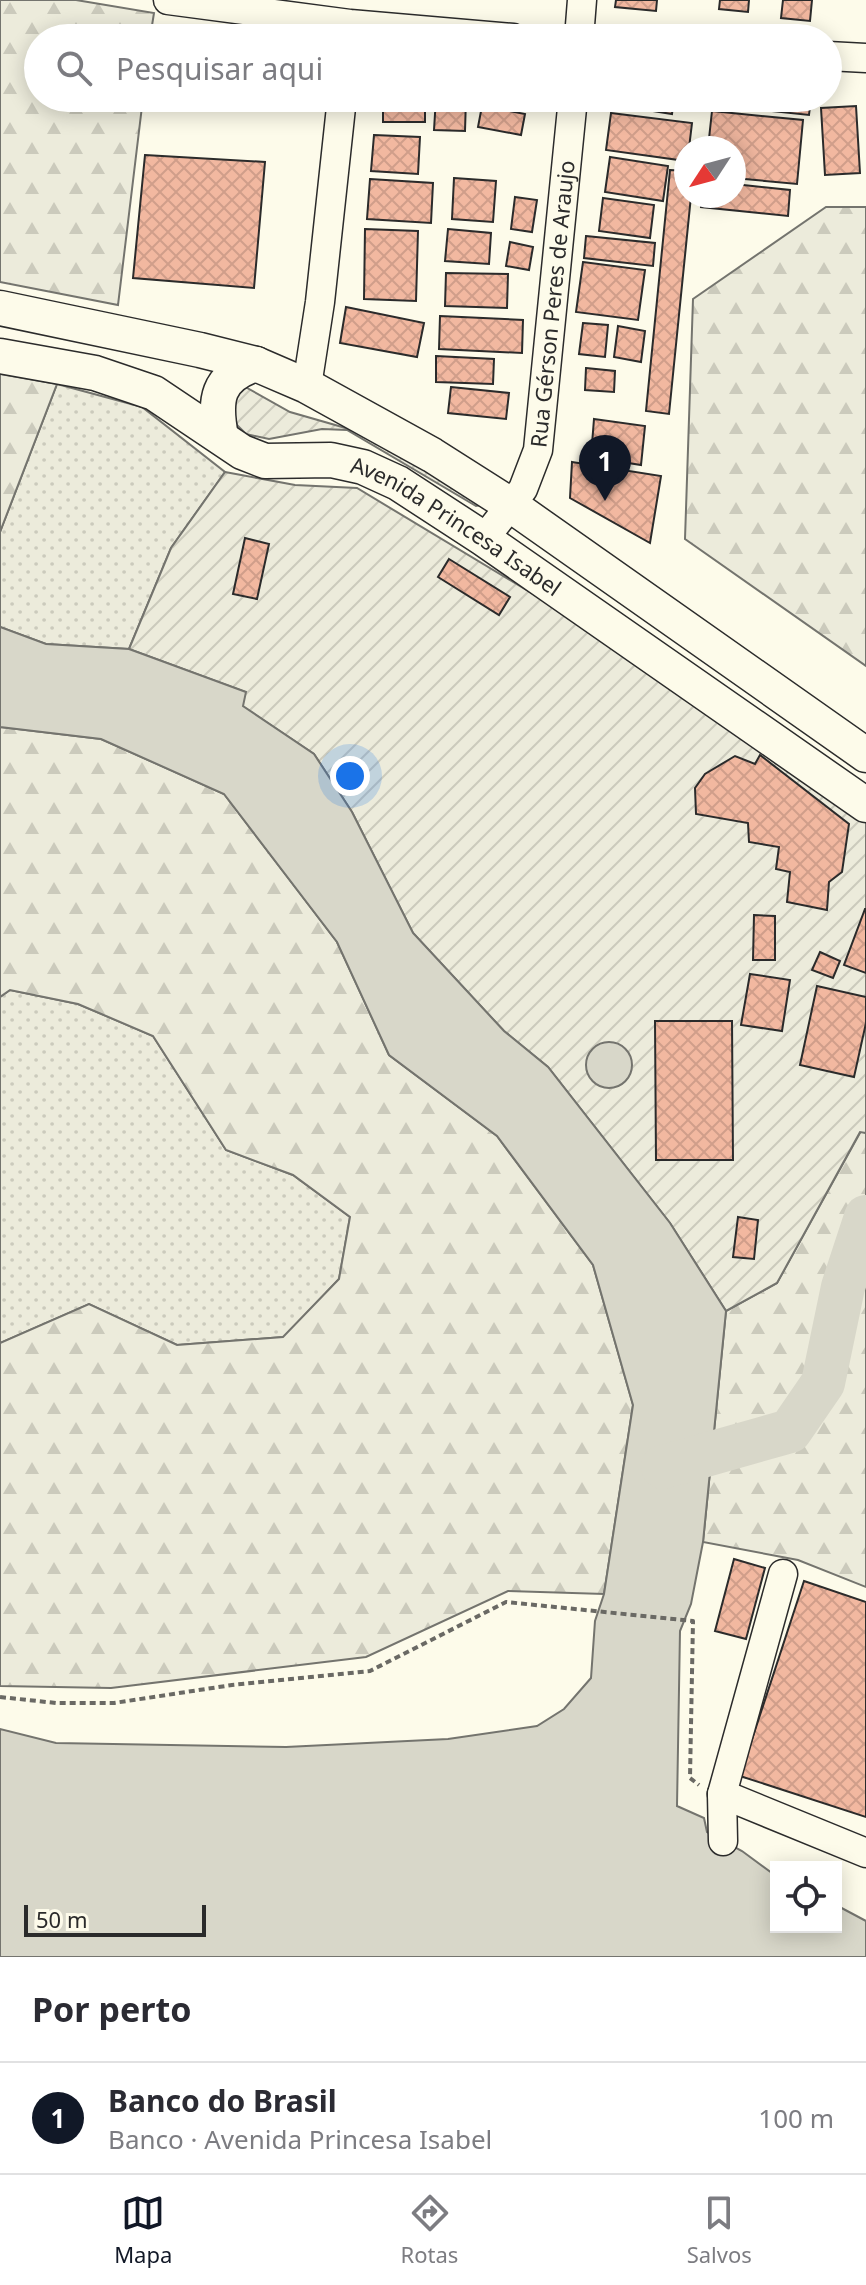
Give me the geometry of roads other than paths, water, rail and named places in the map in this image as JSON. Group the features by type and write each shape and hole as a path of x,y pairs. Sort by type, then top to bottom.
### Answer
{"main road":[{"name":"Avenida Princesa Isabel","path":"0,308 256,364 307,386 432,455 512,506 866,755"},
{"name":"Avenida Princesa Isabel","path":"0,356 95,373 154,393 242,452 265,461 331,460 363,467 398,483 484,539 866,805"},
{"path":"221,437 216,411 220,391 231,375 256,364"}],"street":[{"path":"168,0 379,24"},
{"path":"580,24 582,0"},
{"path":"842,57 866,58"},
{"path":"307,386 320,302 340,112"},
{"name":"Rua Gérson Peres de Araujo","path":"484,539 523,489 538,450 572,112"},
{"path":"723,1841 722,1798 783,1574"},
{"path":"722,1798 866,1853"}],"waterway":[{"path":"663,1467 790,1431 823,1383 843,1287 866,1217"}],"place":[{"name":"Banco do Brasil","path":"605,501"}]}
